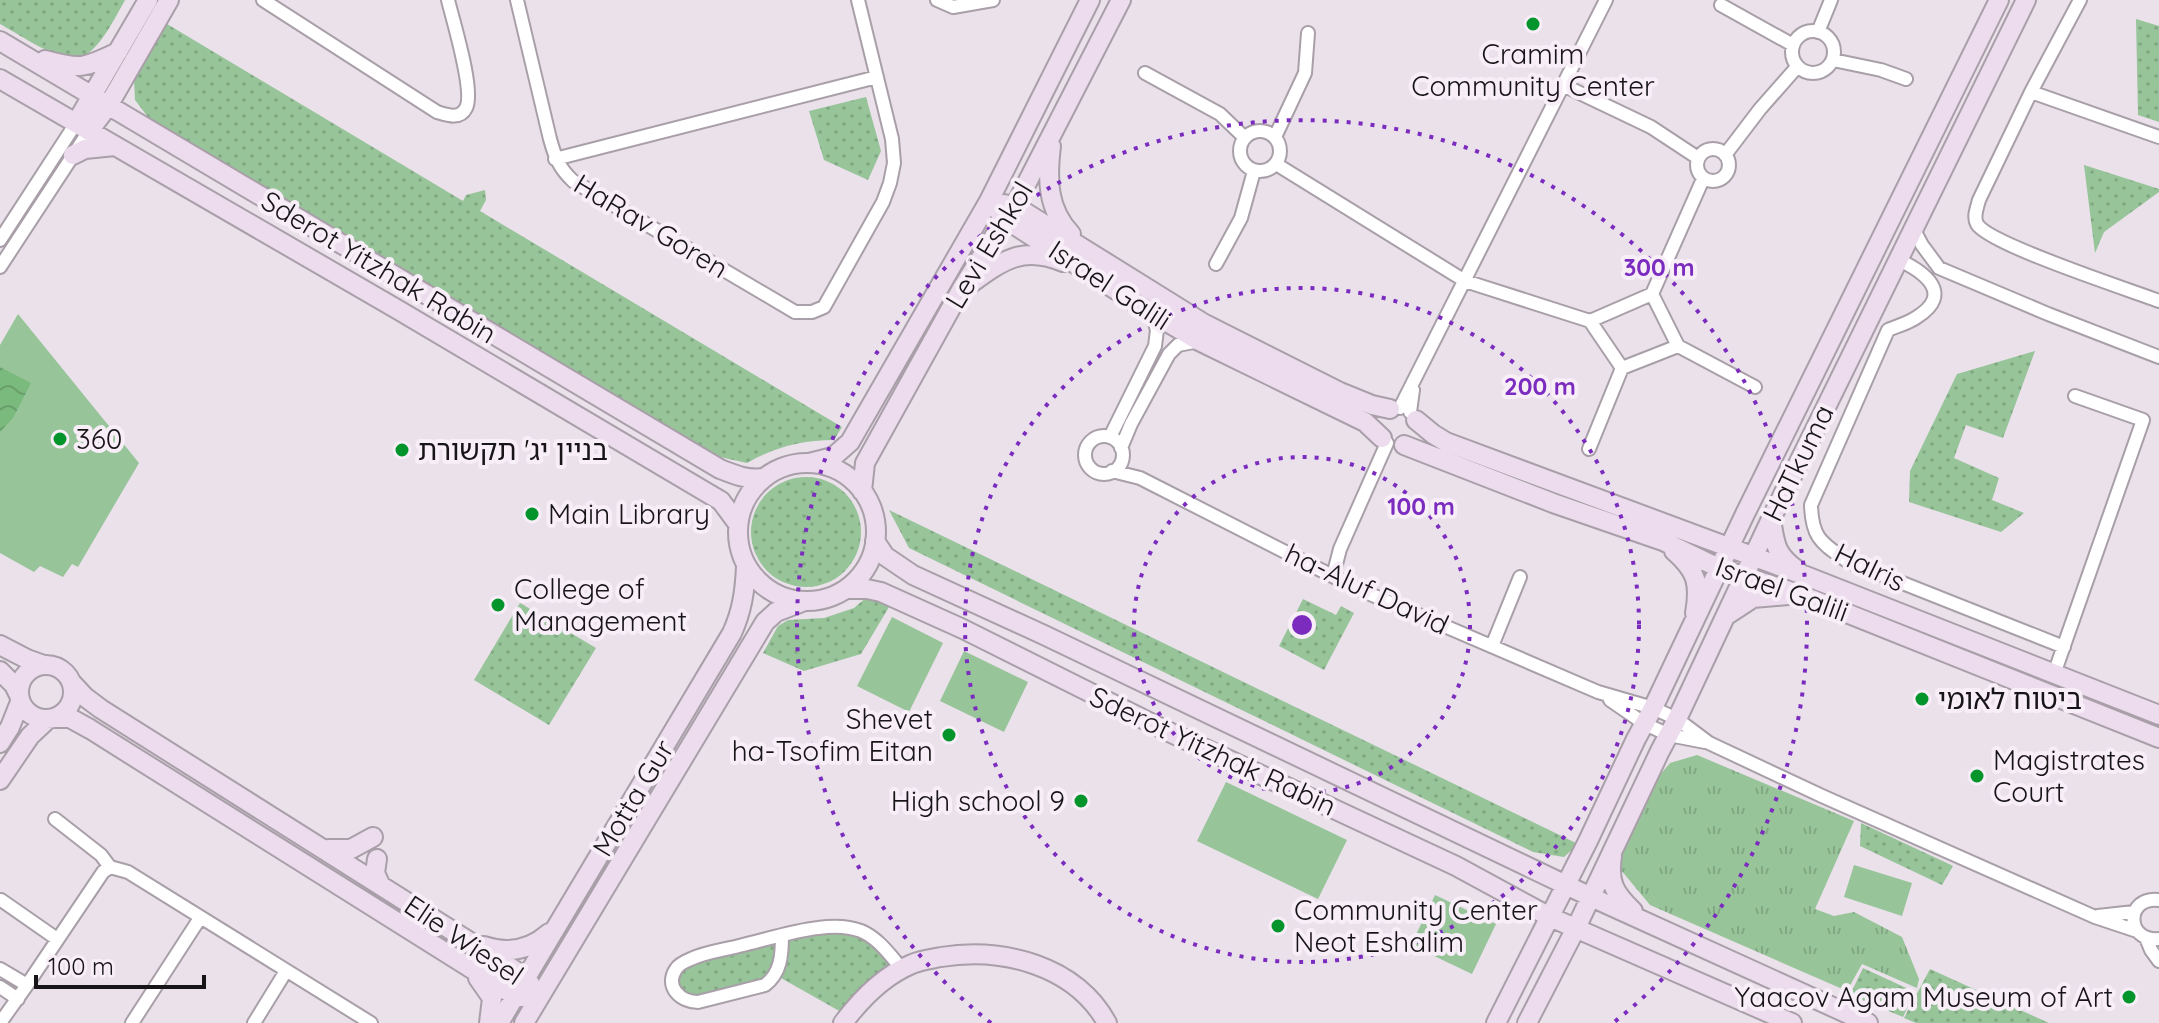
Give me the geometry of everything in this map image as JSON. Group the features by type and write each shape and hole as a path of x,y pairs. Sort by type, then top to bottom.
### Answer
{"main road":[{"path":"100,101 118,52 148,0"},
{"path":"82,127 100,101 128,72 169,0"},
{"name":"Levi Eshkol","path":"809,463 833,457 850,442 989,201 1090,0"},
{"name":"Levi Eshkol","path":"862,491 865,463 961,290 1010,212 1121,0"},
{"name":"HaTkuma","path":"1496,1023 1999,0"},
{"name":"HaTkuma","path":"1549,981 1897,259 2026,0"},
{"name":"Sderot Yitzhak Rabin","path":"0,41 720,469 742,478 763,478"},
{"path":"22,54 71,67 88,66 118,52"},
{"path":"128,72 131,105 147,129"},
{"name":"Sderot Yitzhak Rabin","path":"0,79 721,501 738,524"},
{"path":"1052,136 1049,190 1052,205 1067,231 1087,251"},
{"path":"73,155 85,149 115,146"},
{"name":"Israel Galili","path":"989,201 1087,251 1203,323 1340,392 1372,405 1404,412 1446,442 1753,557 1803,585 2159,738"},
{"name":"Israel Galili","path":"1010,212 1152,313 1199,341 1365,422 1392,443 1663,541 1743,577 1803,585 2054,674 2159,715"},
{"path":"961,290 994,266 1021,255 1055,259 1102,279"},
{"path":"1404,412 1417,432 1414,438 1392,443 1380,433 1380,422 1382,417 1404,412"},
{"path":"809,463 839,471 852,479 862,491 874,516 875,548 867,568 854,584 820,601 802,602 782,598 764,588 750,573 740,555 736,532 741,509 752,488 770,473 789,465 809,463"},
{"path":"1682,532 1712,534 1725,531 1745,514"},
{"path":"1719,627 1728,613 1753,598 1803,585 1775,546 1771,519"},
{"name":"Sderot Yitzhak Rabin","path":"875,541 885,556 913,575 1591,897 1868,1023"},
{"path":"1663,541 1693,571 1698,596 1692,627"},
{"name":"Motta Gur","path":"499,1023 732,633 741,615 746,566"},
{"name":"Sderot Yitzhak Rabin","path":"846,589 881,592 950,623 1167,731 1428,853 1550,917 1634,954"},
{"name":"Motta Gur","path":"524,1023 765,622 776,612 802,602"},
{"path":"0,645 27,659 60,668 72,683 73,695 64,713 50,719 30,736 0,780"},
{"path":"0,743 10,727 22,678 35,667 44,665"},
{"path":"0,671 14,685 30,715 50,719"},
{"name":"Elie Wiesel","path":"72,683 101,709 527,978 538,999"},
{"name":"Elie Wiesel","path":"50,719 70,718 90,729 515,996 538,999"},
{"path":"324,848 351,849 373,837"},
{"path":"1524,865 1553,866 1564,862 1588,841"},
{"path":"1614,846 1610,870 1613,887 1644,921"},
{"path":"377,859 375,873 380,884"},
{"path":"1504,892 1526,911 1531,920 1534,940 1529,959"},
{"path":"467,940 490,948 521,949 540,941 560,923"},
{"path":"1527,1023 1549,981 1569,956 1581,946 1600,946 1634,954 1792,1023"},
{"path":"843,1023 874,988 902,969 926,960 992,954 1045,968 1094,1004 1107,1023"},
{"path":"462,962 483,983 492,998 489,1023"}],"street":[{"path":"263,0 437,112 455,116 467,107 469,94 448,0"},
{"name":"HaRav Goren","path":"517,0 555,159 563,171 573,181 795,312 812,312 824,307 883,202 890,183 894,163 892,139 877,77"},
{"path":"555,159 877,77 858,0"},
{"path":"937,0 953,7 993,0"},
{"path":"1404,412 1415,379 1606,0"},
{"path":"1818,32 1831,0"},
{"path":"2080,0 1979,200 1975,215 1977,225 1990,235 2038,257 2159,301"},
{"path":"1721,5 1793,45"},
{"path":"1818,32 1830,39 1833,60 1824,71 1803,71 1797,67 1792,56 1793,45 1800,35 1818,32"},
{"path":"1275,137 1305,73 1308,33"},
{"path":"1833,60 1881,70 1906,79"},
{"path":"1725,155 1797,67"},
{"path":"1145,73 1220,114 1245,138"},
{"path":"1563,85 1651,127 1698,158"},
{"path":"2031,92 2159,137"},
{"path":"0,267 73,155 82,127"},
{"path":"0,240 82,127"},
{"path":"1260,131 1275,137 1281,151 1276,164 1270,169 1254,171 1248,168 1240,157 1245,138 1260,131"},
{"path":"1716,149 1725,155 1729,164 1723,178 1713,181 1703,179 1696,167 1701,153 1716,149"},
{"path":"1276,164 1465,281 1590,321 1622,368"},
{"path":"1216,264 1241,218 1254,171"},
{"path":"1590,321 1652,294 1703,179"},
{"path":"1913,228 1939,268 2159,357"},
{"name":"HaIris","path":"1897,259 1917,268 1927,277 1935,291 1932,304 1918,317 1888,330 1811,505 1812,525 1821,543 1847,561 2064,647"},
{"path":"1652,294 1678,346 1755,387"},
{"path":"1110,437 1155,346 1157,330 1152,313"},
{"path":"1122,453 1110,437 1104,436 1094,439 1085,454 1094,471 1106,473 1117,468 1122,453 1131,424 1169,354 1178,345 1199,341"},
{"path":"1589,449 1622,368 1678,346"},
{"path":"2054,674 2143,420 2075,396"},
{"path":"1333,576 1340,549 1392,443"},
{"name":"ha-Aluf David","path":"1122,453 1140,478"},
{"name":"ha-Aluf David","path":"1112,471 1140,478 1333,576 2095,917 2150,938"},
{"path":"1492,646 1520,577"},
{"path":"55,819 101,855 110,867 128,872 371,1023"},
{"path":"0,1023 103,872 110,867"},
{"path":"2157,896 2142,902 2134,912 2134,925 2150,938 2151,950 2159,959"},
{"path":"1,900 57,939"},
{"path":"2095,917 2134,912"},
{"path":"132,1023 200,918"},
{"path":"782,935 782,959 774,979 765,985 698,1002 688,1002 677,993 673,977 683,962 694,957 782,935 818,928 863,932 876,940 902,969"},
{"path":"0,969 27,985"},
{"path":"254,1023 286,971"},
{"path":"0,987 18,999"}],"green space":[{"path":"0,0 125,0 97,45 76,58 54,53 0,24"},
{"path":"2136,19 2159,26 2159,122 2138,115"},
{"path":"167,24 463,201 466,195 485,190 486,200 480,211 842,427 834,440 789,446 747,463 720,457 154,125 135,100 134,80"},
{"path":"866,97 881,151 868,180 824,160 809,111"},
{"path":"2084,165 2159,189 2104,232 2095,253"},
{"name":"360","path":"18,314 139,463 78,567 72,564 63,577 40,566 34,572 0,553 0,345"},
{"path":"2035,351 2003,438 1966,425 1954,458 1999,478 1992,500 2024,513 2001,532 1909,502 1910,471 1957,374"},
{"path":"806,477 827,481 845,493 857,511 861,532 857,553 845,571 827,583 806,587 785,583 767,571 755,553 751,532 755,511 767,493 785,481"},
{"path":"889,510 1578,844 1564,857 1533,852 909,548"},
{"path":"868,596 889,607 861,654 804,671 763,653 778,626 788,620 824,618 854,608"},
{"path":"1303,599 1336,615 1341,606 1354,613 1324,670 1279,646"},
{"path":"520,603 596,648 549,725 474,680"},
{"path":"892,617 943,643 909,712 857,686"},
{"path":"964,651 1028,682 1004,732 940,701"},
{"path":"1697,755 1854,821 1815,909 1834,916 1854,912 1902,937 1919,979 1917,988 1862,964 1847,991 1650,905 1616,864 1652,784 1670,763"},
{"path":"1226,782 1347,840 1318,899 1197,841"},
{"path":"1861,823 1953,866 1942,885 1860,846"},
{"path":"1854,865 1912,883 1902,916 1844,897"},
{"path":"1435,895 1496,924 1472,974 1411,945"},
{"path":"843,931 866,939 893,968 841,1012 781,978 786,940"},
{"path":"779,939 778,958 764,982 697,998 679,991 676,977 685,965"},
{"path":"1863,968 1915,992 1903,1017 1850,995"},
{"path":"1930,969 2049,1023 1916,1023 1904,1018"}],"water":[{"path":"0,367 31,383 13,418 0,432"}],"place":[{"name":"Cramim Community Center","path":"1533,24"},
{"name":"360","path":"60,439"},
{"name":"בניין יג' תקשורת","path":"402,450"},
{"name":"Main Library","path":"532,514"},
{"name":"College of Management","path":"498,605"},
{"name":"ביטוח לאומי","path":"1922,699"},
{"name":"Shevet ha-Tsofim Eitan","path":"949,735"},
{"name":"Magistrates Court","path":"1977,776"},
{"name":"High school 9","path":"1081,801"},
{"name":"Community Center Neot Eshalim","path":"1278,926"},
{"name":"Yaacov Agam Museum of Art","path":"2129,997"}]}
